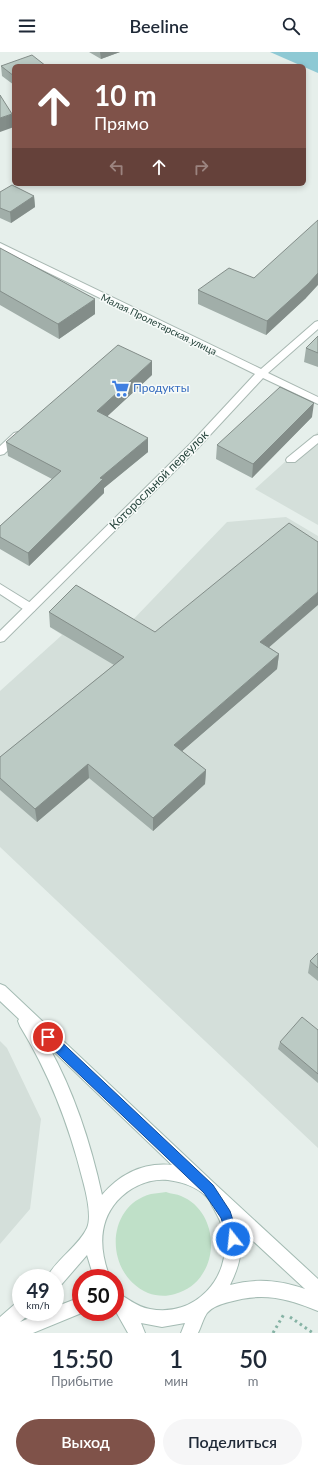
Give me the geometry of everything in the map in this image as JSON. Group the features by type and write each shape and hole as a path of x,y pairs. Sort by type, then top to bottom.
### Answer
{"street":[{"name":"Малая Пролетарская улица","path":"0,246 318,401"},
{"name":"Которосльной переулок","path":"0,638 194,446 261,374 318,324"},
{"path":"0,452 28,426"},
{"path":"291,460 318,438"},
{"path":"0,588 30,608"},
{"path":"0,991 208,1189 318,1290"},
{"path":"15,1005 37,1040 52,1068 68,1105 82,1148 96,1210 96,1260 99,1269"},
{"path":"64,1270 74,1259 95,1229 102,1209 111,1195 122,1184 136,1177 152,1172 167,1171 191,1178 208,1189 226,1216 233,1239 233,1252 228,1272 220,1288 206,1303 189,1333"},
{"path":"124,1307 136,1314 154,1319 170,1319 185,1316 206,1303 231,1291 268,1288 289,1290 318,1303"},
{"path":"12,1333 72,1309"},
{"path":"124,1309 130,1316 137,1333"},
{"path":"0,1328 12,1318"}],"path":[{"path":"273,1333 284,1314 297,1321 313,1333"}],"shaded area":[{"path":"318,432 318,525 255,489"},
{"path":"286,517 318,536 318,1148 0,847 0,691 62,635 50,627 125,628 227,522"},
{"path":"0,1041 7,1048 41,1119 30,1209 0,1244"}],"green space":[{"path":"166,1192 181,1196 191,1202 205,1219 211,1241 211,1252 208,1263 200,1277 187,1289 168,1296 148,1293 134,1284 124,1272 124,1269 122,1269 117,1256 116,1241 118,1226 125,1212 136,1201 151,1194"}],"water":[{"path":"270,52 318,52 318,73 306,68 306,64 297,64"}],"building":[{"path":"32,55 43,64 12,64 12,74 1,66"},
{"path":"0,95 12,114 0,118"},
{"path":"12,185 34,196 10,212 0,208 0,192"},
{"path":"318,220 318,273 267,321 198,290 229,268 254,278"},
{"path":"0,248 95,299 58,324 0,291"},
{"path":"318,336 318,353 306,348"},
{"path":"118,345 152,361 97,411 148,438 100,478 103,479 28,553 0,537 0,526 61,471 6,442"},
{"path":"280,387 314,403 253,464 217,445"},
{"path":"289,523 318,542 318,592 260,642 279,654 174,745 206,770 153,818 88,764 35,809 0,778 0,757 124,657 49,612 76,585 155,632"},
{"path":"318,953 318,968 310,961"},
{"path":"302,1017 318,1030 318,1074 280,1042"}],"place":[{"name":"Продукты","path":"120,388"}],"route":[{"path":"48,1037 208,1189 221,1206 226,1216 231,1227 233,1239"}]}
